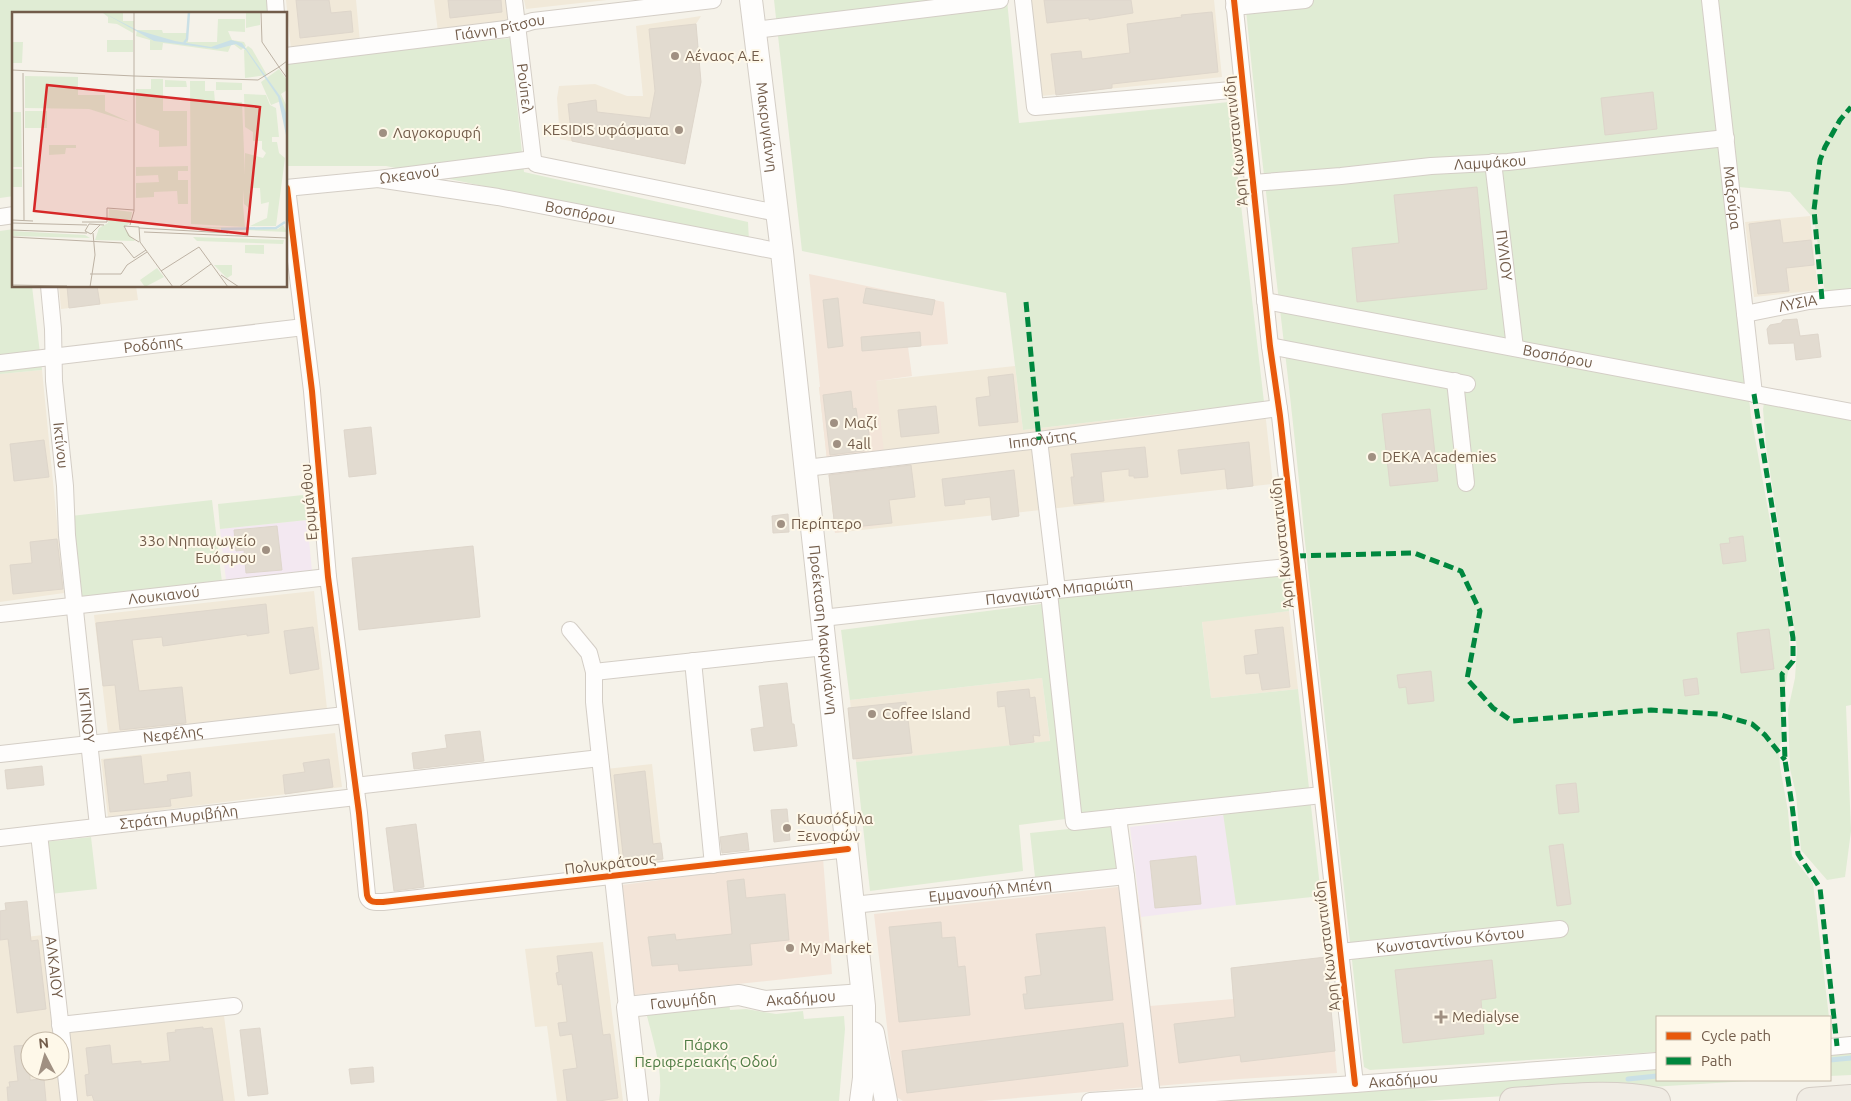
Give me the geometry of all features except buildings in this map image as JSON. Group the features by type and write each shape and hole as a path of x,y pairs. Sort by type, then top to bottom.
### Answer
{"highway":[{"path":"1513,1101 1581,1096 1630,1096 1657,1101"},
{"path":"1810,1101 1851,1098"}],"main road":[{"name":"Μακρυγιάννη","path":"752,0 782,252"},
{"name":"Προέκταση Μακρυγιάννη","path":"782,252 864,1000"},
{"path":"861,1101 864,1078 864,1000"},
{"path":"864,1000 877,1048 886,1101"}],"street":[{"name":"Ρούπελ","path":"514,0 539,163"},
{"name":"Γιάννη Ρίτσου","path":"288,56 506,29 533,21 713,0"},
{"path":"755,30 1000,0"},
{"path":"1023,0 1035,107 1243,89"},
{"path":"1234,4 1305,0"},
{"name":"Μαξούρα","path":"1710,0 1754,394"},
{"name":"Άρη Κωνσταντινίδη","path":"1234,4 1270,346 1279,408 1355,1084"},
{"name":"Λαμψάκου","path":"1253,183 1431,166 1518,161 1726,138"},
{"name":"ΠΥΛΙΟΥ","path":"1493,162 1515,348"},
{"path":"539,163 777,213"},
{"name":"Ωκεανού","path":"288,188 539,163"},
{"name":"Βοσπόρου","path":"378,179 498,197 782,252"},
{"name":"Ερυμάνθου","path":"288,203 313,400 328,577 359,813 367,895 370,901 376,902"},
{"name":"Ικτίνου","path":"49,288 54,381 65,486 66,534 75,605"},
{"name":"ΛΥΣΙΑ","path":"1745,314 1804,302 1851,297"},
{"name":"Βοσπόρου","path":"1265,300 1851,412"},
{"name":"Ροδόπης","path":"0,363 304,327"},
{"path":"1270,346 1461,383 1466,483"},
{"name":"Ιππολύτης","path":"806,468 1039,440 1279,408"},
{"path":"1039,440 1074,822 1322,794"},
{"name":"Παναγιώτη Μπαριώτη","path":"822,618 1297,566"},
{"name":"Λουκιανού","path":"0,614 328,577"},
{"name":"ΙΚΤΙΝΟΥ","path":"75,605 98,826"},
{"path":"570,630 589,653 594,672 594,702 638,1101"},
{"path":"594,672 825,647"},
{"path":"693,661 713,865"},
{"name":"Νεφέλης","path":"0,754 346,715"},
{"name":"Στράτη Μυριβήλη","path":"0,838 600,758"},
{"path":"1118,816 1152,1096"},
{"name":"ΑΛΚΑΙΟΥ","path":"38,834 69,1101"},
{"name":"Πολυκράτους","path":"376,902 848,849"},
{"name":"Εμμανουήλ Μπένη","path":"853,905 1126,876"},
{"name":"Κωνσταντίνου Κόντου","path":"1340,952 1560,929"},
{"name":"Γανυμήδη","path":"627,1007 739,995"},
{"name":"Ακαδήμου","path":"739,995 765,1001 864,1000"},
{"path":"60,1025 234,1006"},
{"path":"1831,1047 1851,1045"},
{"name":"Ακαδήμου","path":"1090,1101 1355,1084 1656,1061"}],"shaded area":[{"path":"286,0 356,0 360,42 291,50"},
{"path":"434,0 509,0 512,23 438,32"},
{"path":"524,0 607,0 526,9"},
{"path":"1030,0 1214,0 1222,77 1041,96"},
{"path":"701,16 696,24 701,82 685,164 560,139 557,98 559,86 595,84 627,96 643,96 636,26"},
{"path":"1810,216 1818,290 1754,297 1745,222"},
{"path":"809,274 944,302 948,344 908,347 912,376 876,381 892,523 835,533"},
{"path":"59,288 136,288 138,300 61,309"},
{"path":"1015,366 1023,430 1264,402 1273,484 835,533 819,387"},
{"path":"42,370 64,593 0,602 0,374"},
{"name":"33ο Νηπιαγωγείο Ευόσμου","path":"307,520 312,571 226,580 220,529"},
{"path":"314,591 327,709 108,733 94,615"},
{"path":"1289,611 1298,689 1211,698 1202,621"},
{"path":"1042,678 1050,742 856,762 850,700"},
{"path":"335,733 342,787 108,817 101,759"},
{"path":"652,764 663,862 618,866 606,769"},
{"path":"1225,815 1236,905 1141,917 1130,827"},
{"path":"823,858 832,974 634,995 622,885"},
{"path":"1136,885 1150,1006 1233,999 1231,968 1326,957 1337,1073 1239,1079 982,1101 903,1101 895,1096 874,914"},
{"path":"43,935 55,1028 223,1008 235,1101 0,1101 0,940"},
{"path":"603,942 623,1101 557,1101 547,1026 535,1027 525,949"}],"green space":[{"path":"0,0 269,0 270,12 12,12 12,196 0,198"},
{"path":"774,0 1007,0 1019,123 1229,102 1264,402 1023,430 1006,293 802,251"},
{"path":"1245,0 1703,0 1751,416 1789,625 1790,661 1783,699 1782,740 1779,747 1780,767 1788,811 1792,856 1813,883 1829,1016 1656,1016 1656,1052 1370,1070 1364,1067"},
{"path":"1718,0 1851,0 1851,292 1825,293 1814,219 1790,192 1739,187"},
{"path":"510,38 524,172 748,222 749,241 386,166 288,166 288,63"},
{"path":"12,229 12,288 32,288 42,370 0,374 0,231"},
{"path":"1764,403 1851,420 1851,705 1846,706 1851,831 1845,877 1827,880 1801,850 1796,794 1790,769 1788,710 1795,678 1797,649 1766,446"},
{"path":"303,495 307,520 220,529 218,504"},
{"path":"212,500 222,582 79,598 71,516"},
{"path":"1285,573 1289,611 1202,622 1211,698 1298,689 1321,896 1236,905 1221,799 1019,825 1023,871 870,891 856,762 1050,741 1042,678 850,700 841,630 1056,602 1056,598 1182,585 1182,587"},
{"path":"1117,824 1124,868 1035,877 1030,833"},
{"path":"91,837 97,889 50,894 44,842"},
{"name":"Πάρκο Περιφερειακής Οδού","path":"729,1003 730,1010 746,1009 776,1014 803,1011 804,1019 844,1016 845,1029 839,1101 659,1101 659,1067 646,1012"},
{"path":"1851,1051 1851,1075 1831,1076 1831,1053"},
{"path":"1656,1067 1656,1081 1749,1081 1423,1101 1174,1101"}],"waterway":[{"path":"1831,1060 1851,1058"},
{"path":"1628,1079 1656,1076"}],"marked path":[{"path":"1822,299 1814,210 1820,160 1840,120 1851,107"},
{"path":"1026,302 1039,440"},
{"path":"1754,394 1793,638 1793,661 1782,674 1785,760 1798,854 1820,888 1837,1046"},
{"path":"1296,556 1414,553 1461,571 1480,611 1467,679 1493,708 1512,721 1651,710 1718,714 1752,724 1765,735 1785,760"}],"cycle path":[{"path":"1234,0 1270,346 1280,416 1355,1084"},
{"path":"288,196 312,391 328,577 369,899 373,902 383,902 848,849"}],"place":[{"name":"Αέναος Α.Ε.","path":"675,56"},
{"name":"KESIDIS υφάσματα","path":"679,130"},
{"name":"Λαγοκορυφή","path":"383,133"},
{"name":"Μαζί","path":"834,423"},
{"name":"4all","path":"837,444"},
{"name":"DEKA Academies","path":"1372,457"},
{"name":"Περίπτερο","path":"781,524"},
{"name":"33ο Νηπιαγωγείο Ευόσμου","path":"266,550"},
{"name":"Coffee Island","path":"872,714"},
{"name":"Καυσόξυλα Ξενοφών","path":"787,828"},
{"name":"Μy Μarket","path":"790,948"},
{"name":"Medialyse","path":"1441,1017"}]}
